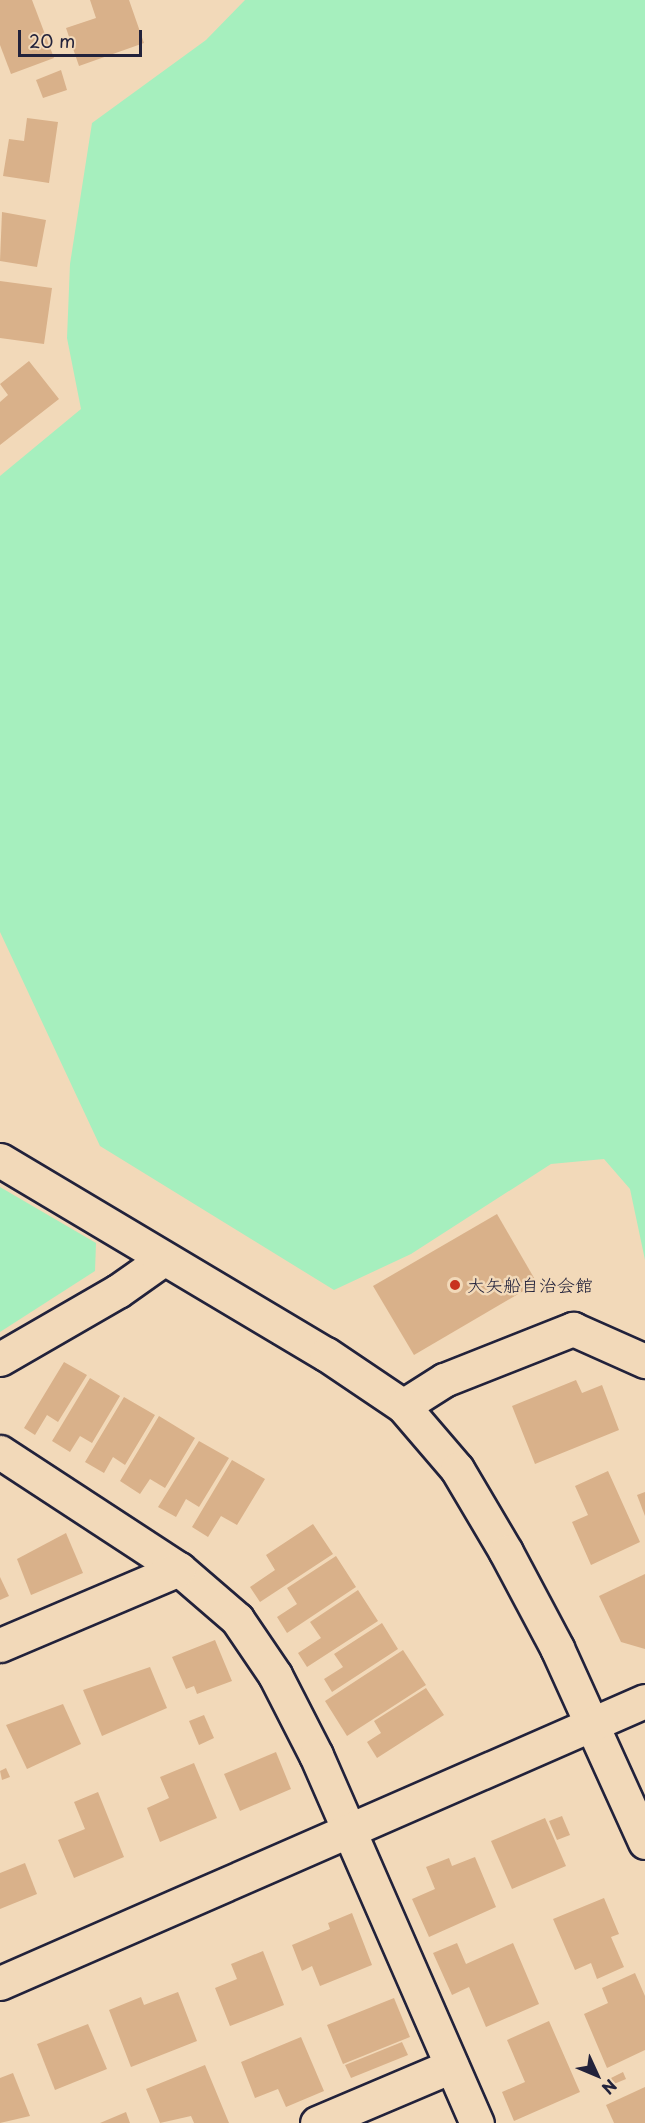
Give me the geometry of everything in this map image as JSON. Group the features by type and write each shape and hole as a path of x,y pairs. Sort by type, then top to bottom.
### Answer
{"street":[{"path":"0,1160 162,1260 326,1354 403,1406 458,1469 557,1648 589,1724 645,1842"},
{"path":"0,1359 118,1291 162,1260"},
{"path":"403,1406 444,1380 573,1329 645,1361"},
{"path":"0,1452 179,1569 237,1619 275,1675 347,1830 477,2123"},
{"path":"0,1645 179,1569"},
{"path":"0,1983 645,1701"},
{"path":"317,2123 451,2066"}],"green space":[{"path":"245,0 645,0 645,1260 630,1189 604,1159 551,1164 411,1254 334,1290 100,1146 0,932 0,476 81,409 67,338 70,264 92,123 206,40"},
{"path":"0,1187 96,1243 95,1271 0,1332"}],"building":[{"path":"0,0 32,0 54,58 11,74 0,45"},
{"path":"90,0 129,0 144,43 79,66 66,28 96,18"},
{"path":"61,70 67,90 43,98 36,80"},
{"path":"27,118 58,122 49,183 3,176 9,139 24,141"},
{"path":"2,212 46,220 37,267 0,261"},
{"path":"0,281 52,288 44,344 0,338"},
{"path":"29,361 59,399 0,445 0,402 8,395 0,384"},
{"name":"大矢船自治会館","path":"497,1214 537,1283 414,1355 373,1286"},
{"path":"64,1362 87,1375 58,1422 47,1415 35,1435 24,1428"},
{"path":"90,1378 120,1396 92,1443 80,1436 70,1452 52,1441"},
{"path":"576,1380 582,1393 602,1385 619,1430 535,1464 512,1406"},
{"path":"124,1397 155,1415 125,1465 113,1457 104,1473 85,1462"},
{"path":"159,1416 195,1438 165,1488 150,1479 140,1494 120,1481"},
{"path":"199,1441 229,1458 199,1507 186,1499 176,1517 158,1507"},
{"path":"232,1460 265,1479 237,1525 221,1516 208,1537 192,1527"},
{"path":"608,1471 640,1542 591,1565 572,1522 588,1515 575,1486"},
{"path":"645,1492 645,1516 637,1495"},
{"path":"313,1524 333,1554 260,1602 250,1587 275,1570 266,1555"},
{"path":"66,1533 83,1573 31,1595 17,1559"},
{"path":"336,1556 356,1587 287,1633 277,1617 297,1604 287,1588"},
{"path":"645,1574 645,1649 621,1642 599,1596"},
{"path":"0,1577 9,1596 0,1600"},
{"path":"358,1590 378,1621 307,1667 298,1653 321,1638 310,1622"},
{"path":"382,1623 398,1649 332,1692 324,1679 343,1667 334,1654"},
{"path":"215,1640 232,1681 197,1694 194,1686 186,1689 172,1657"},
{"path":"403,1650 426,1685 347,1736 325,1701"},
{"path":"150,1667 167,1708 102,1736 83,1690"},
{"path":"426,1688 444,1715 377,1758 367,1742 381,1733 374,1721"},
{"path":"63,1704 81,1744 27,1769 6,1725"},
{"path":"204,1715 214,1738 199,1745 189,1721"},
{"path":"276,1752 291,1789 240,1811 224,1774"},
{"path":"194,1763 217,1818 160,1842 147,1808 169,1798 160,1777"},
{"path":"6,1768 10,1777 2,1780 0,1771"},
{"path":"98,1792 124,1857 74,1878 58,1840 85,1829 74,1802"},
{"path":"562,1816 570,1835 557,1840 549,1821"},
{"path":"545,1818 566,1866 512,1889 491,1841"},
{"path":"475,1857 496,1907 429,1937 412,1899 435,1889 426,1867 449,1858 452,1866"},
{"path":"25,1863 37,1894 0,1909 0,1873"},
{"path":"604,1898 619,1934 611,1937 624,1967 597,1979 591,1963 575,1970 553,1919"},
{"path":"352,1913 372,1965 320,1986 312,1966 302,1971 292,1945 330,1929 328,1923"},
{"path":"457,1943 466,1964 513,1943 539,2004 486,2027 469,1987 452,1995 433,1953"},
{"path":"263,1951 284,2005 230,2026 215,1988 237,1979 231,1964"},
{"path":"635,1973 645,1996 645,2050 607,2068 584,2014 608,2003 602,1988"},
{"path":"178,1992 197,2041 131,2067 109,2010 141,1997 144,2005"},
{"path":"394,1998 410,2037 343,2064 327,2025"},
{"path":"549,2021 580,2092 514,2121 502,2092 525,2082 507,2040"},
{"path":"88,2024 107,2069 55,2090 37,2044"},
{"path":"301,2037 324,2091 286,2107 278,2089 255,2098 241,2062"},
{"path":"402,2042 408,2055 351,2078 345,2065"},
{"path":"205,2065 229,2123 194,2123 191,2116 160,2123 146,2089"},
{"path":"623,2072 626,2079 614,2084 611,2078"},
{"path":"13,2073 30,2116 0,2123 0,2078"},
{"path":"645,2087 645,2123 614,2123 606,2105"},
{"path":"126,2112 130,2123 100,2123"}],"place":[{"name":"大矢船自治会館","path":"455,1285"}]}
